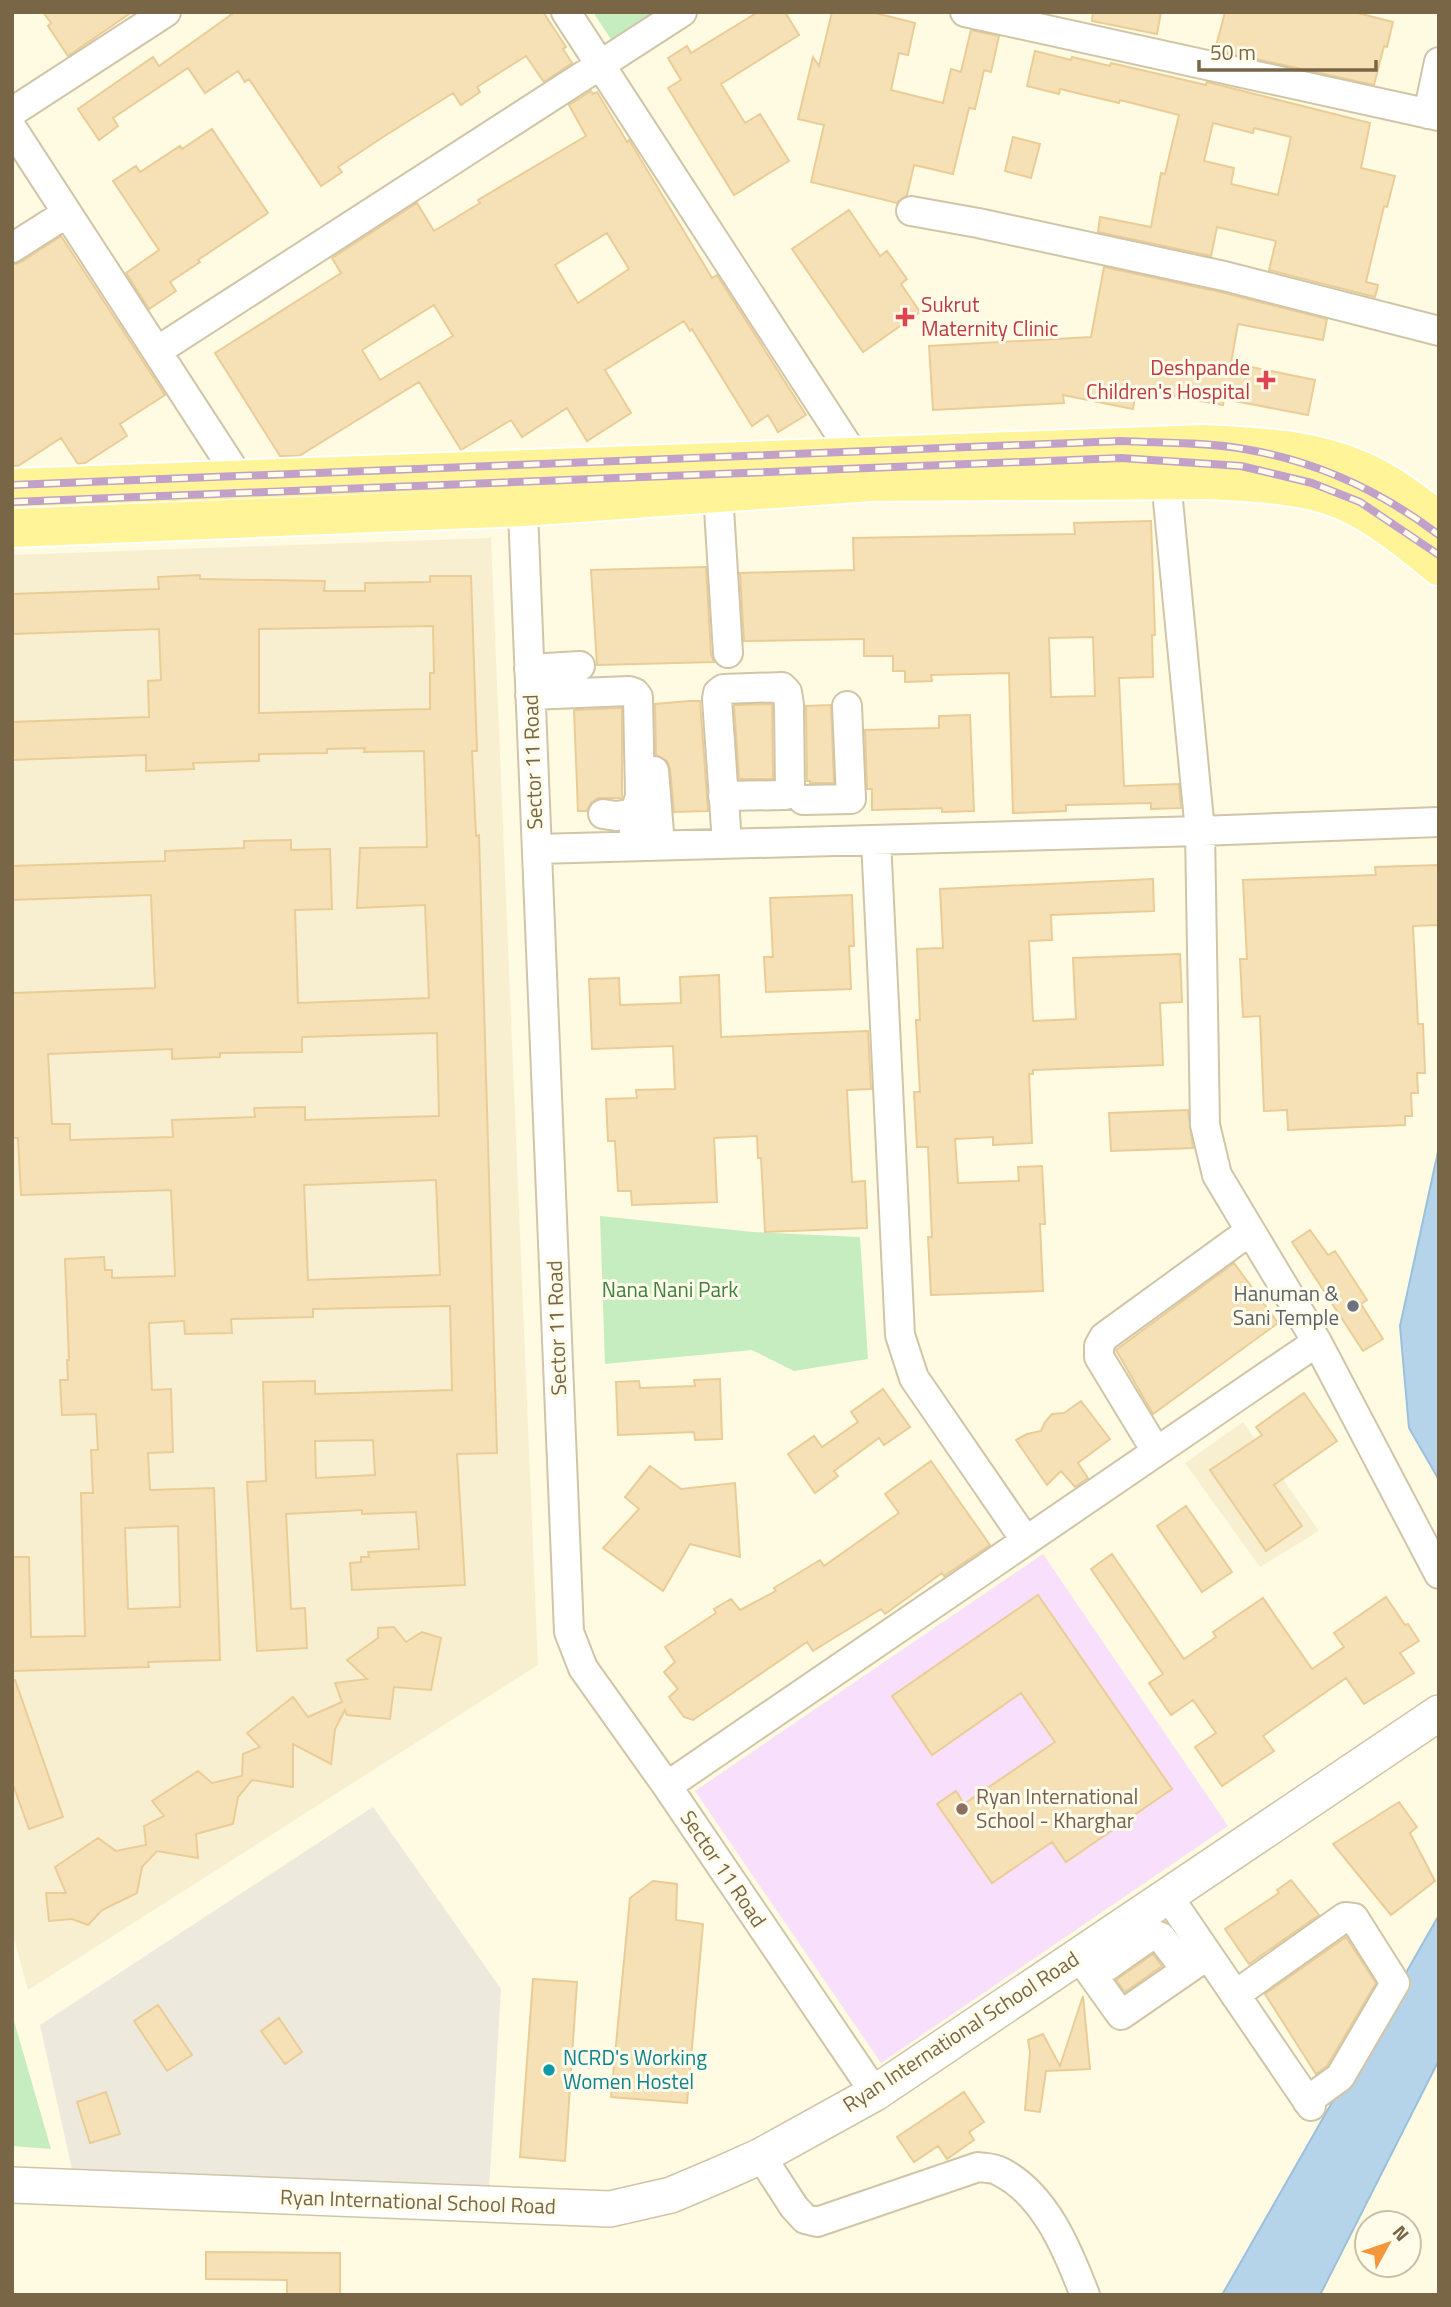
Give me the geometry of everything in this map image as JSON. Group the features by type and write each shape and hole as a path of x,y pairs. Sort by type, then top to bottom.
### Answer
{"main road":[{"path":"12,528 522,489 862,469 1118,446 1204,444 1256,447 1331,459 1391,486 1439,521"},
{"path":"12,488 239,478 522,489 718,493 862,469 1253,482 1321,493 1348,503 1373,517 1439,566"}],"street":[{"path":"12,112 166,12"},
{"path":"566,12 862,469"},
{"path":"157,351 682,12"},
{"path":"965,12 1030,19 1433,115 1439,62"},
{"path":"12,128 239,478"},
{"path":"911,211 1224,275 1439,331"},
{"path":"12,248 67,213"},
{"path":"1166,480 1200,831 1205,1125 1217,1175 1317,1342 1439,1574"},
{"name":"Sector 11 Road","path":"522,489 569,1632 583,1668 667,1786 875,2093"},
{"path":"718,493 728,653"},
{"path":"529,682 580,666"},
{"path":"529,682 635,693 638,697 640,796 633,820 647,845"},
{"path":"709,701 722,843"},
{"path":"799,704 807,841"},
{"path":"803,800 851,799 847,706"},
{"path":"647,845 650,712"},
{"path":"722,843 723,796"},
{"path":"603,814 616,816 635,813"},
{"path":"537,849 1439,822"},
{"path":"876,840 900,1335 914,1378 1026,1541"},
{"path":"1156,1451 1099,1357 1099,1346 1104,1337 1250,1231"},
{"path":"667,1786 1317,1342"},
{"name":"Ryan International School Road","path":"12,2185 610,2209 671,2195 761,2156 875,2093 1086,1966 1168,1896 1439,1713"},
{"path":"1168,1896 1197,1962"},
{"path":"1197,1962 1121,2015 1086,1966 1153,1934 1161,1937 1243,1989 1313,2099 1346,2069 1394,1987 1394,1978 1354,1918 1349,1916 1243,1989"},
{"path":"761,2156 794,2207 806,2220 817,2222 978,2168 998,2170 1029,2193 1048,2216 1066,2245 1085,2295"}],"shaded area":[{"path":"491,538 538,1665 28,1990 12,1932 12,555"},
{"path":"1243,1422 1319,1531 1260,1567 1185,1463"},
{"name":"Ryan International School - Kharghar","path":"1043,1554 1228,1826 881,2063 695,1791"},
{"path":"373,1807 501,1989 489,2190 72,2169 40,2025"}],"green space":[{"path":"593,12 656,12 612,41"},
{"name":"Nana Nani Park","path":"600,1216 753,1232 860,1237 868,1359 794,1371 752,1350 605,1364"},
{"path":"12,2014 51,2149 12,2146"}],"water":[{"path":"1439,1147 1439,1480 1409,1428 1400,1326"},
{"path":"1439,1915 1439,2060 1364,2209 1353,2209 1353,2230 1320,2295 1222,2295"}],"building":[{"path":"43,12 132,12 68,56 48,26 51,23"},
{"path":"235,12 543,12 566,47 563,49 572,63 544,82 526,56 477,87 480,92 461,105 453,93 383,137 338,167 342,172 321,186 249,79 245,82 238,71 205,93 188,68 113,118 118,126 99,140 78,109 153,57 159,66"},
{"path":"758,12 785,12 799,35 721,84 745,123 760,114 789,161 734,195 668,88 681,80 668,58 687,46 691,53"},
{"path":"832,12 871,12 915,23 908,55 899,53 891,90 943,103 951,69 961,72 971,30 999,36 991,72 984,70 975,109 969,108 953,174 914,165 907,195 897,203 811,182 824,125 798,119 813,57 819,66"},
{"path":"1093,12 1161,12 1157,34 1092,21"},
{"path":"1225,12 1354,12 1393,22 1374,85 1215,50"},
{"path":"1035,51 1071,60 1072,57 1110,66 1111,63 1206,85 1207,82 1370,123 1361,168 1395,176 1387,207 1384,206 1366,282 1378,285 1375,297 1269,270 1276,241 1217,227 1211,256 1098,232 1100,217 1151,227 1161,173 1165,174 1179,115 1120,100 1119,103 1060,89 1059,94 1027,86","holes":["1213,123 1253,133 1254,128 1291,137 1278,195 1231,184 1234,168 1204,161"]},
{"path":"591,91 593,94 597,92 712,278 717,275 806,415 778,432 768,415 752,426 692,329 690,331 684,321 605,370 631,413 587,441 567,408 522,437 511,420 461,450 419,382 299,456 280,456 215,353 341,273 332,258 417,203 434,231 480,203 478,200 586,136 569,105","holes":["607,233 629,269 578,303 555,265","434,305 453,336 380,380 362,350"]},
{"path":"212,129 268,213 170,282 176,291 149,309 126,273 159,250 113,181 136,166 140,172"},
{"path":"1013,137 1040,144 1031,178 1005,171"},
{"path":"849,210 880,256 887,251 907,279 901,284 920,312 863,352 792,249"},
{"path":"61,236 165,395 120,424 127,436 85,463 78,464 61,438 18,466 12,466 12,265"},
{"path":"1104,267 1327,319 1323,340 1238,324 1231,363 1315,380 1308,415 1224,399 1223,405 1136,389 1133,409 1063,395 1064,403 933,410 929,346 1091,337"},
{"path":"1151,521 1155,635 1152,635 1153,677 1119,678 1124,786 1179,784 1181,808 1151,809 1151,803 1066,805 1066,811 1013,813 1009,673 931,675 932,681 905,682 905,671 893,671 893,656 864,656 864,639 744,641 740,573 854,570 853,538 1075,534 1074,523","holes":["1093,637 1095,696 1051,697 1049,638"]},
{"path":"706,567 711,654 714,662 597,665 591,570"},
{"path":"200,575 200,579 325,581 324,591 365,591 365,583 430,582 430,576 471,576 477,751 472,751 476,836 479,835 497,1453 457,1454 465,1585 352,1590 350,1563 361,1562 361,1557 369,1557 368,1552 419,1549 416,1512 362,1514 362,1510 286,1514 291,1609 305,1608 307,1648 257,1651 247,1482 266,1481 263,1382 315,1381 315,1394 452,1390 450,1306 313,1309 313,1317 231,1319 232,1333 185,1334 184,1321 149,1323 152,1390 171,1389 173,1452 148,1453 150,1490 214,1488 220,1660 148,1662 149,1667 12,1671 12,1557 29,1557 31,1637 85,1636 81,1493 93,1493 91,1450 98,1450 96,1414 62,1415 60,1380 68,1380 69,1360 65,1259 104,1257 105,1270 112,1270 112,1278 175,1276 171,1190 21,1195 18,1138 12,1138 12,993 155,988 151,895 12,900 12,866 165,861 165,851 244,848 244,841 291,840 291,850 330,849 332,909 295,910 298,1003 429,998 425,905 357,908 360,848 427,847 424,751 364,752 365,748 327,749 327,753 259,754 259,761 193,763 194,769 146,771 146,755 12,760 12,722 149,717 148,681 161,680 159,629 12,634 12,594 159,589 158,577","holes":["433,626 434,673 430,673 430,709 259,713 259,629","437,1033 439,1116 305,1120 305,1107 254,1108 255,1117 172,1120 173,1137 70,1140 70,1124 52,1124 48,1054 172,1049 172,1059 220,1057 220,1053 302,1052 302,1037","436,1180 440,1275 308,1280 304,1185","373,1440 375,1475 316,1478 315,1441","178,1526 180,1607 128,1609 125,1528"]},
{"path":"700,701 708,811 674,812 670,769 667,761 656,755 655,704"},
{"path":"772,704 773,779 739,779 734,705"},
{"path":"831,705 834,783 810,783 807,781 806,706"},
{"path":"622,708 622,798 598,798 591,803 587,811 578,811 574,710"},
{"path":"970,715 974,811 942,812 942,808 872,810 872,789 867,789 865,730 939,728 939,716"},
{"path":"1439,865 1439,925 1413,926 1418,1024 1423,1024 1425,1073 1417,1073 1418,1093 1411,1093 1412,1116 1405,1116 1405,1125 1288,1130 1287,1110 1264,1111 1260,1016 1243,1017 1240,959 1247,959 1243,880 1376,875 1375,867"},
{"path":"1153,879 1154,911 1051,915 1052,940 1029,941 1033,1021 1076,1019 1073,958 1180,954 1182,1002 1160,1003 1163,1065 1033,1070 1033,1074 1029,1074 1032,1143 993,1145 993,1137 955,1139 958,1183 1019,1181 1018,1167 1042,1166 1045,1224 1040,1224 1043,1291 931,1295 928,1237 932,1237 928,1147 917,1147 914,1092 920,1092 916,1020 920,1020 917,949 943,948 940,889"},
{"path":"852,895 854,946 849,946 851,989 766,992 764,957 773,957 770,898"},
{"path":"719,975 721,1037 868,1031 871,1089 847,1090 852,1182 865,1181 867,1228 765,1232 761,1158 758,1158 757,1136 714,1138 717,1202 632,1205 631,1191 618,1191 615,1141 608,1141 606,1099 637,1098 636,1090 675,1089 673,1046 592,1049 589,979 619,978 620,1005 681,1003 680,977"},
{"path":"1188,1110 1193,1148 1111,1151 1109,1113"},
{"path":"1310,1230 1328,1255 1335,1251 1367,1300 1361,1304 1383,1339 1363,1351 1292,1242"},
{"path":"1234,1263 1278,1323 1153,1414 1116,1350"},
{"path":"720,1379 722,1439 695,1440 694,1432 618,1435 616,1382 639,1381 640,1388 695,1386 694,1380"},
{"path":"883,1389 910,1427 884,1445 879,1438 834,1471 838,1476 815,1493 788,1454 814,1436 822,1447 858,1422 851,1412"},
{"path":"1304,1393 1337,1441 1274,1485 1302,1526 1266,1551 1210,1470 1262,1435 1256,1427"},
{"path":"1081,1401 1110,1439 1078,1463 1088,1478 1075,1487 1061,1471 1047,1485 1016,1440 1041,1431 1052,1414 1064,1413"},
{"path":"931,1461 990,1545 944,1576 942,1573 885,1614 881,1609 813,1651 807,1642 693,1720 684,1717 669,1697 678,1689 664,1672 675,1662 665,1647 716,1613 714,1609 731,1599 740,1610 776,1591 774,1588 820,1560 824,1566 899,1513 885,1494"},
{"path":"650,1466 681,1489 735,1483 740,1557 690,1544 663,1591 603,1548 639,1509 625,1497"},
{"path":"1186,1506 1232,1572 1202,1592 1157,1526"},
{"path":"1112,1554 1184,1659 1216,1637 1213,1632 1263,1598 1312,1669 1344,1647 1334,1633 1386,1597 1419,1641 1400,1653 1414,1673 1364,1704 1346,1678 1263,1736 1274,1751 1222,1786 1195,1747 1216,1733 1193,1700 1171,1715 1149,1683 1163,1674 1091,1569"},
{"path":"1038,1595 1172,1789 1066,1862 1052,1842 992,1883 937,1804 956,1791 964,1804 1055,1742 1021,1693 932,1755 892,1696"},
{"path":"394,1627 406,1642 422,1632 441,1638 431,1690 394,1687 390,1719 347,1715 345,1710 335,1729 331,1764 293,1744 293,1787 252,1780 238,1797 233,1824 196,1834 198,1858 157,1851 142,1867 137,1893 102,1910 88,1925 72,1919 49,1921 46,1893 66,1893 55,1867 98,1838 116,1851 146,1845 144,1826 164,1816 152,1801 198,1771 212,1783 242,1776 243,1754 260,1747 247,1733 293,1697 308,1717 342,1702 335,1683 367,1679 347,1660 378,1638 378,1628"},
{"path":"12,1680 15,1680 63,1817 29,1829 12,1782"},
{"path":"1399,1802 1417,1827 1410,1833 1435,1881 1391,1915 1333,1844"},
{"path":"1291,1880 1319,1915 1249,1964 1225,1929 1279,1893 1277,1890"},
{"path":"653,1881 677,1884 676,1920 703,1924 687,2103 611,2097 630,1898"},
{"path":"1346,1937 1376,1983 1327,2066 1316,2074 1265,1994"},
{"path":"1153,1954 1162,1966 1125,1992 1116,1980"},
{"name":"NCRD's Working Women Hostel","path":"533,1979 577,1982 565,2161 520,2157"},
{"path":"1083,1996 1090,2069 1046,2071 1040,2112 1025,2110 1030,2052 1028,2040 1043,2034 1060,2066"},
{"path":"158,2005 192,2055 167,2071 134,2021"},
{"path":"279,2018 302,2052 285,2064 261,2031"},
{"path":"106,2092 120,2134 90,2143 77,2102"},
{"path":"964,2092 984,2122 969,2132 974,2140 947,2159 938,2146 914,2162 897,2137"},
{"path":"206,2252 340,2253 340,2295 287,2295 287,2280 206,2279"}],"railway":[{"path":"12,485 1121,441 1183,443 1244,449 1297,461 1371,492 1439,535"},
{"path":"12,502 1121,458 1241,466 1312,483 1360,502 1439,555"}],"place":[{"name":"Sukrut Maternity Clinic","path":"905,317"},
{"name":"Deshpande Children's Hospital","path":"1266,380"},
{"name":"Hanuman & Sani Temple","path":"1353,1306"},
{"name":"Ryan International School - Kharghar","path":"962,1809"},
{"name":"NCRD's Working Women Hostel","path":"549,2070"}]}
